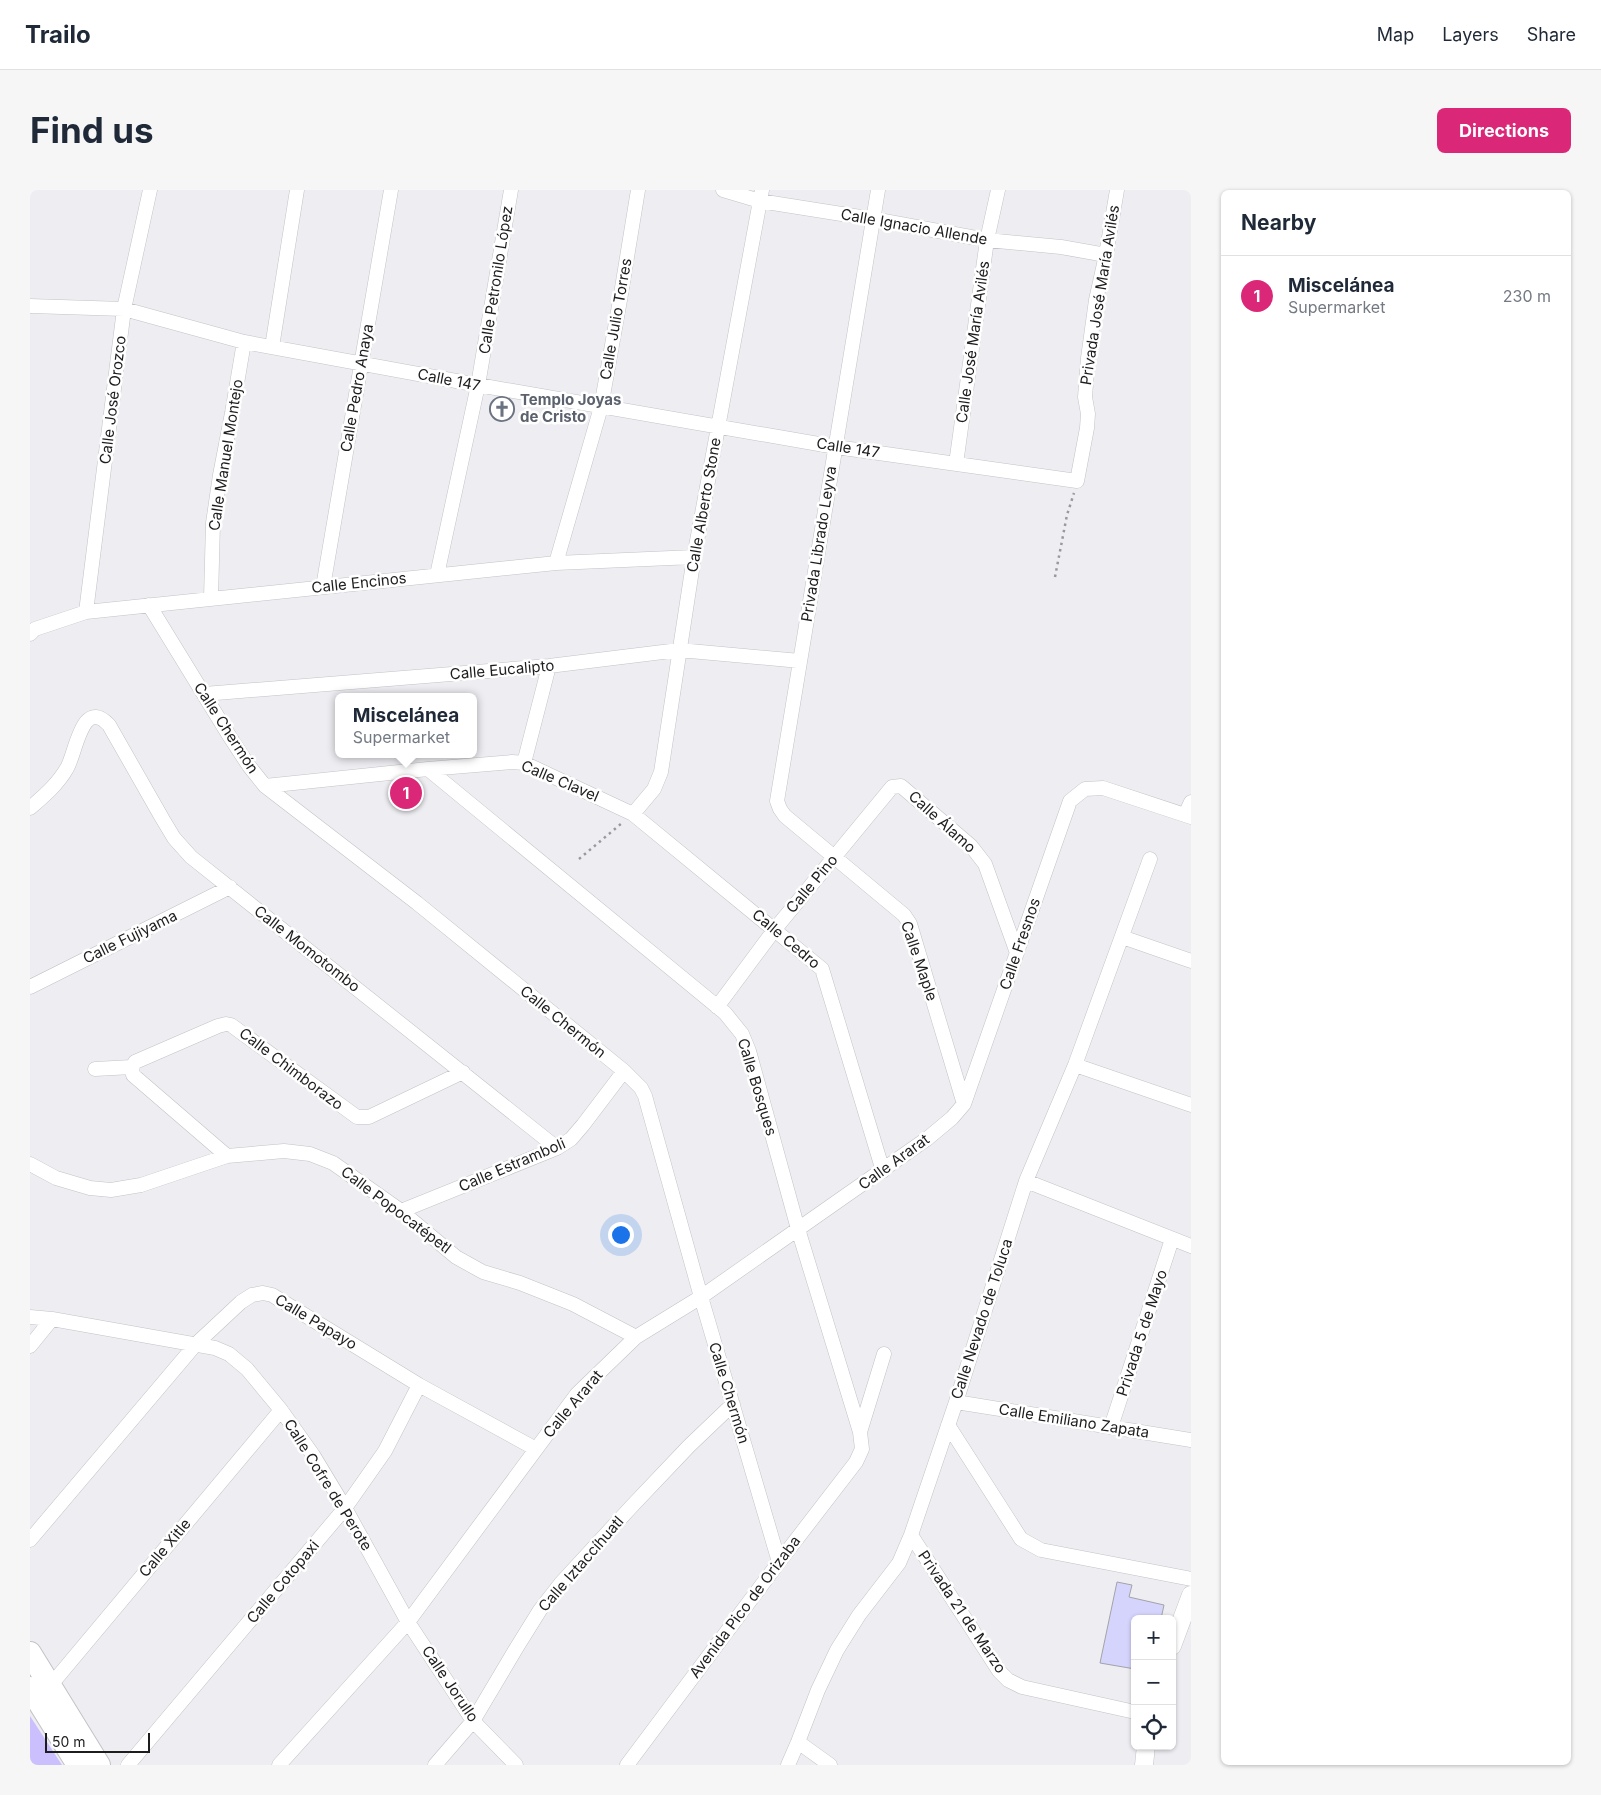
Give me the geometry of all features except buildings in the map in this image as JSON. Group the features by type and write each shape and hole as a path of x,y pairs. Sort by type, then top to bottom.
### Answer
{"main road":[{"path":"30,1653 40,1687 78,1765"},
{"path":"40,1687 99,1765"}],"street":[{"name":"Calle José Orozco","path":"86,612 124,309 150,190"},
{"path":"272,347 297,190"},
{"name":"Calle Pedro Anaya","path":"323,587 391,190"},
{"name":"Calle Petronilo López","path":"437,575 478,386 511,190"},
{"name":"Calle Julio Torres","path":"556,563 601,407 638,190"},
{"name":"Calle Ignacio Allende","path":"722,190 987,240 1061,247 1106,256"},
{"name":"Privada Librado Leyva","path":"780,809 777,801 878,190"},
{"name":"Calle José María Avilés","path":"956,464 987,240 998,190"},
{"name":"Privada José María Avilés","path":"1077,481 1087,428 1085,377 1096,300 1106,256 1117,190"},
{"name":"Calle Alberto Stone","path":"633,814 654,789 661,772 694,557 761,196"},
{"name":"Calle 147","path":"30,306 124,309 244,342 478,386 836,447 1077,481"},
{"name":"Calle Manuel Montejo","path":"211,598 213,523 244,342"},
{"name":"Calle Encinos","path":"32,630 86,612 211,598 556,563 694,557"},
{"name":"Calle Chermón","path":"149,605 244,758 265,786 418,903 624,1071 641,1088 645,1096 701,1297 779,1562"},
{"name":"Calle Eucalipto","path":"204,694 549,666 679,650 800,661"},
{"path":"524,764 549,666"},
{"name":"Calle Momotombo","path":"30,808 50,791 67,768 81,729 87,720 96,717 102,718 109,725 174,838 191,857 557,1148"},
{"name":"Calle Clavel","path":"265,786 512,762 524,764 633,814"},
{"name":"Calle Bosques","path":"428,769 717,1007 734,1023 742,1034 749,1051 798,1229 860,1432 862,1449"},
{"name":"Calle Álamo","path":"892,787 901,786 971,846 980,856 986,864 1017,953"},
{"name":"Calle Pino","path":"717,1007 775,929 892,787"},
{"name":"Calle Fresnos","path":"964,1104 1070,801 1085,789 1103,788 1188,816"},
{"path":"1188,816 1191,802"},
{"name":"Calle Maple","path":"780,809 785,816 904,915 910,924 964,1104"},
{"name":"Calle Cedro","path":"633,814 822,969 883,1171"},
{"name":"Calle Nevado de Toluca","path":"788,1765 818,1690 838,1650 859,1615 899,1563 911,1535 956,1402 1026,1181 1075,1065 1150,859"},
{"name":"Calle Fujiyama","path":"30,987 230,887"},
{"path":"1122,937 1191,961"},
{"name":"Calle Chimborazo","path":"132,1067 135,1062 226,1024 232,1025 357,1117 369,1117 462,1072"},
{"path":"1075,1065 1191,1105"},
{"path":"95,1069 132,1067 132,1075 227,1156"},
{"name":"Calle Estramboli","path":"401,1211 557,1148 571,1139 624,1071"},
{"name":"Calle Ararat","path":"279,1765 408,1622 577,1394 636,1337 701,1297 883,1171 928,1138 952,1118 964,1104"},
{"name":"Calle Popocatépetl","path":"30,1164 56,1178 90,1188 111,1190 141,1185 227,1156 284,1151 310,1154 333,1163 401,1211 456,1257 483,1272 520,1283 573,1304 636,1337"},
{"path":"1026,1181 1191,1246"},
{"name":"Privada 5 de Mayo","path":"1111,1427 1172,1239"},
{"name":"Calle Papayo","path":"30,1540 196,1344 241,1302 252,1295 263,1293 272,1295 419,1385 536,1449"},
{"name":"Calle Cofre de Perote","path":"30,1317 52,1319 215,1348 229,1354 247,1368 281,1410 313,1455 345,1508 408,1622"},
{"path":"30,1346 52,1319"},
{"path":"860,1432 884,1354"},
{"name":"Calle Cotopaxi","path":"128,1765 345,1508 385,1451 419,1385"},
{"name":"Calle Emiliano Zapata","path":"956,1402 1191,1440"},
{"name":"Calle Iztaccíhuatl","path":"435,1765 473,1721 540,1610 561,1583 657,1479 733,1404"},
{"name":"Calle Xitle","path":"40,1687 281,1410"},
{"path":"948,1425 1021,1539 1029,1545 1041,1550 1191,1579"},
{"name":"Avenida Pico de Orizaba","path":"627,1765 856,1462 862,1449"},
{"name":"Privada 21 de Marzo","path":"911,1535 999,1671 1008,1680 1022,1687 1131,1711"},
{"path":"1176,1635 1191,1595"},
{"name":"Calle Jorullo","path":"408,1622 473,1721 516,1765"},
{"path":"798,1742 830,1765"},
{"path":"1144,1765 1146,1750"}],"path":[{"path":"1055,577 1067,515 1077,481"},
{"path":"579,859 633,814"}],"shaded area":[{"path":"30,1716 62,1765 30,1765"}],"place":[{"name":"Templo Joyas de Cristo","path":"502,409"},
{"name":"Miscelánea","path":"406,793"}]}
